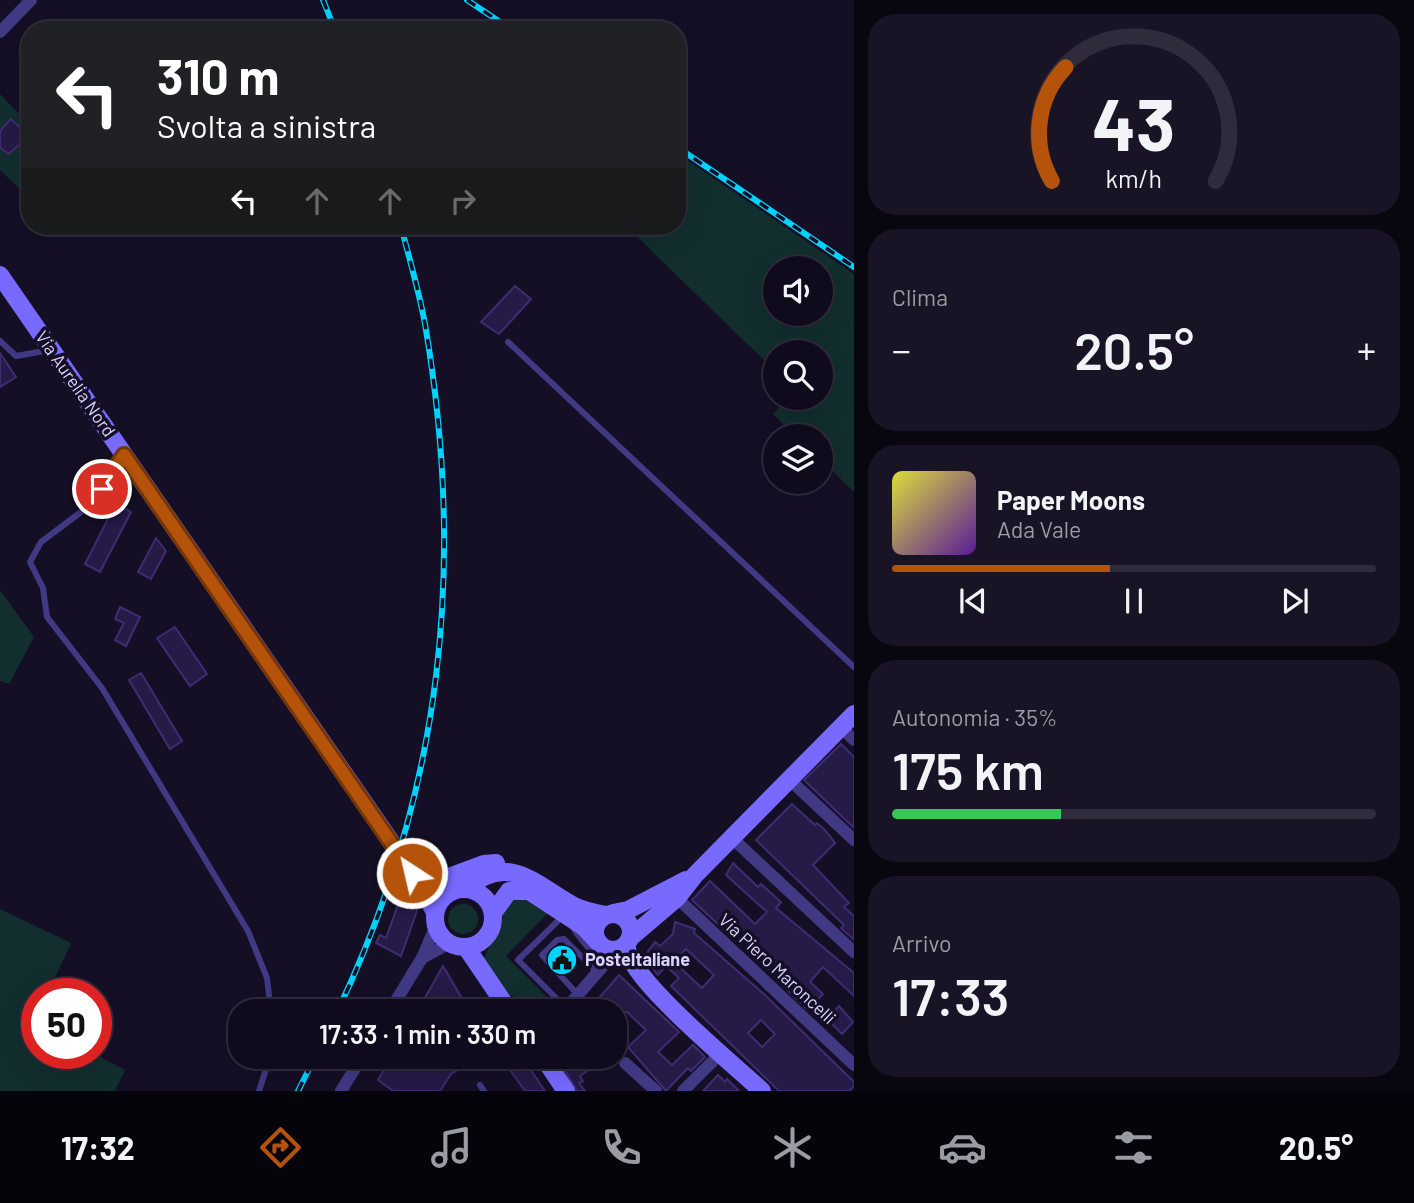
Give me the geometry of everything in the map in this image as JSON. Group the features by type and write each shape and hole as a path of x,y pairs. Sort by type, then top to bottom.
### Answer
{"main road":[{"name":"Via Aurelia Nord","path":"0,275 412,873 435,918"},
{"path":"458,945 484,940 490,932 493,913 509,891 521,890 529,891 610,950 629,941 677,898 695,875 790,780 847,734 854,714"},
{"path":"412,873 433,883 484,864 502,863 535,878 573,905 628,921 627,955 644,982 762,1091"},
{"path":"500,999 435,918 450,892 467,889 481,878 501,873 535,878"},
{"path":"596,940 597,923 609,914 628,910 695,875"},
{"path":"467,889 484,896 493,913"},
{"path":"551,1069 566,1091"}],"street":[{"path":"0,32 32,0"},
{"path":"790,780 854,840"},
{"path":"732,838 854,952"},
{"name":"Via Piero Maroncelli","path":"677,898 854,1065"},
{"path":"397,999 422,958 435,918"},
{"path":"569,918 580,937 602,961 598,974 574,999"},
{"path":"422,958 458,945"},
{"path":"684,1091 721,1053"},
{"path":"627,1065 656,1091"},
{"path":"341,1091 355,1069"}],"lane":[{"path":"0,341 16,356 52,350"},
{"path":"508,342 854,667"},
{"path":"124,455 81,512 41,542 30,562 44,588 47,617 102,688 248,931 267,978 269,999"},
{"path":"554,999 518,960 569,918"},
{"path":"578,995 542,955 557,940 564,939 598,974"},
{"path":"259,1091 266,1069"}],"green space":[{"path":"0,94 21,116 21,190 0,170"},
{"path":"686,159 828,256 763,256 763,326 833,326 833,260 854,274 854,492 833,472 833,424 783,424 773,414 777,410 833,410 833,340 763,340 763,359 635,235 686,235"},
{"path":"0,590 34,637 9,684 0,681"},
{"path":"525,894 548,913 506,956 549,999 519,999 500,988 487,969 484,958 511,896"},
{"path":"463,904 474,908 478,919 474,930 463,934 452,930 448,919 452,908"},
{"path":"0,909 71,943 55,978 21,978 21,1069 112,1069 112,1063 125,1070 115,1091 0,1091"}],"building":[{"path":"11,119 21,129 21,143 9,154 0,148 0,131"},
{"path":"515,286 531,299 499,334 481,322"},
{"path":"0,353 16,377 0,387"},
{"path":"116,503 131,512 100,572 85,564"},
{"path":"156,538 166,551 151,579 138,572"},
{"path":"120,607 140,617 126,646 115,640 124,623 115,619"},
{"path":"175,627 207,674 190,686 157,638"},
{"path":"141,673 182,741 170,749 129,680"},
{"path":"841,744 854,757 854,828 804,780"},
{"path":"792,804 815,825 817,823 825,830 835,843 813,865 849,903 844,907 854,916 854,940 841,928 844,925 756,840"},
{"path":"733,863 758,887 761,884 781,902 776,908 854,973 854,996 823,967 810,982 823,994 808,1010 781,984 741,937 737,942 692,900 710,881 755,924 767,912 726,875"},
{"path":"399,902 418,908 401,956 376,943 380,935 386,938"},
{"path":"675,922 695,929 694,933 765,995 854,1082 854,1086 849,1091 779,1091 671,986 679,978 666,966 658,975 644,957 655,942 660,946 673,934","holes":["686,949 714,975 702,988 674,962","761,1020 775,1034 762,1047 748,1033"]},
{"name":"PosteItaliane","path":"560,947 575,961 565,972 551,957"},
{"path":"443,966 462,999 424,999"},
{"path":"619,975 679,1032 658,1052 672,1065 693,1045 705,1057 691,1071 688,1068 666,1091 628,1047 646,1030 627,1012 627,999 598,999"},
{"path":"839,1006 853,1022 842,1034 827,1019"},
{"path":"384,1069 459,1069 451,1074 440,1091 393,1091 378,1080"},
{"path":"509,1069 530,1069 545,1091 525,1091"},
{"path":"564,1069 590,1069 580,1076 583,1081 579,1083 585,1091 577,1091"},
{"path":"718,1075 725,1082 727,1079 739,1091 703,1091"}],"railway":[{"path":"323,0 331,21"},
{"path":"467,0 498,21"},
{"path":"686,153 854,267"},
{"path":"343,999 373,929 401,845 422,760 436,675 443,589 443,502 437,413 425,324 403,235"},
{"path":"298,1091 309,1069"}],"place":[{"name":"PosteItaliane","path":"562,960"}],"route":[{"path":"102,489 124,455 412,873"}]}
